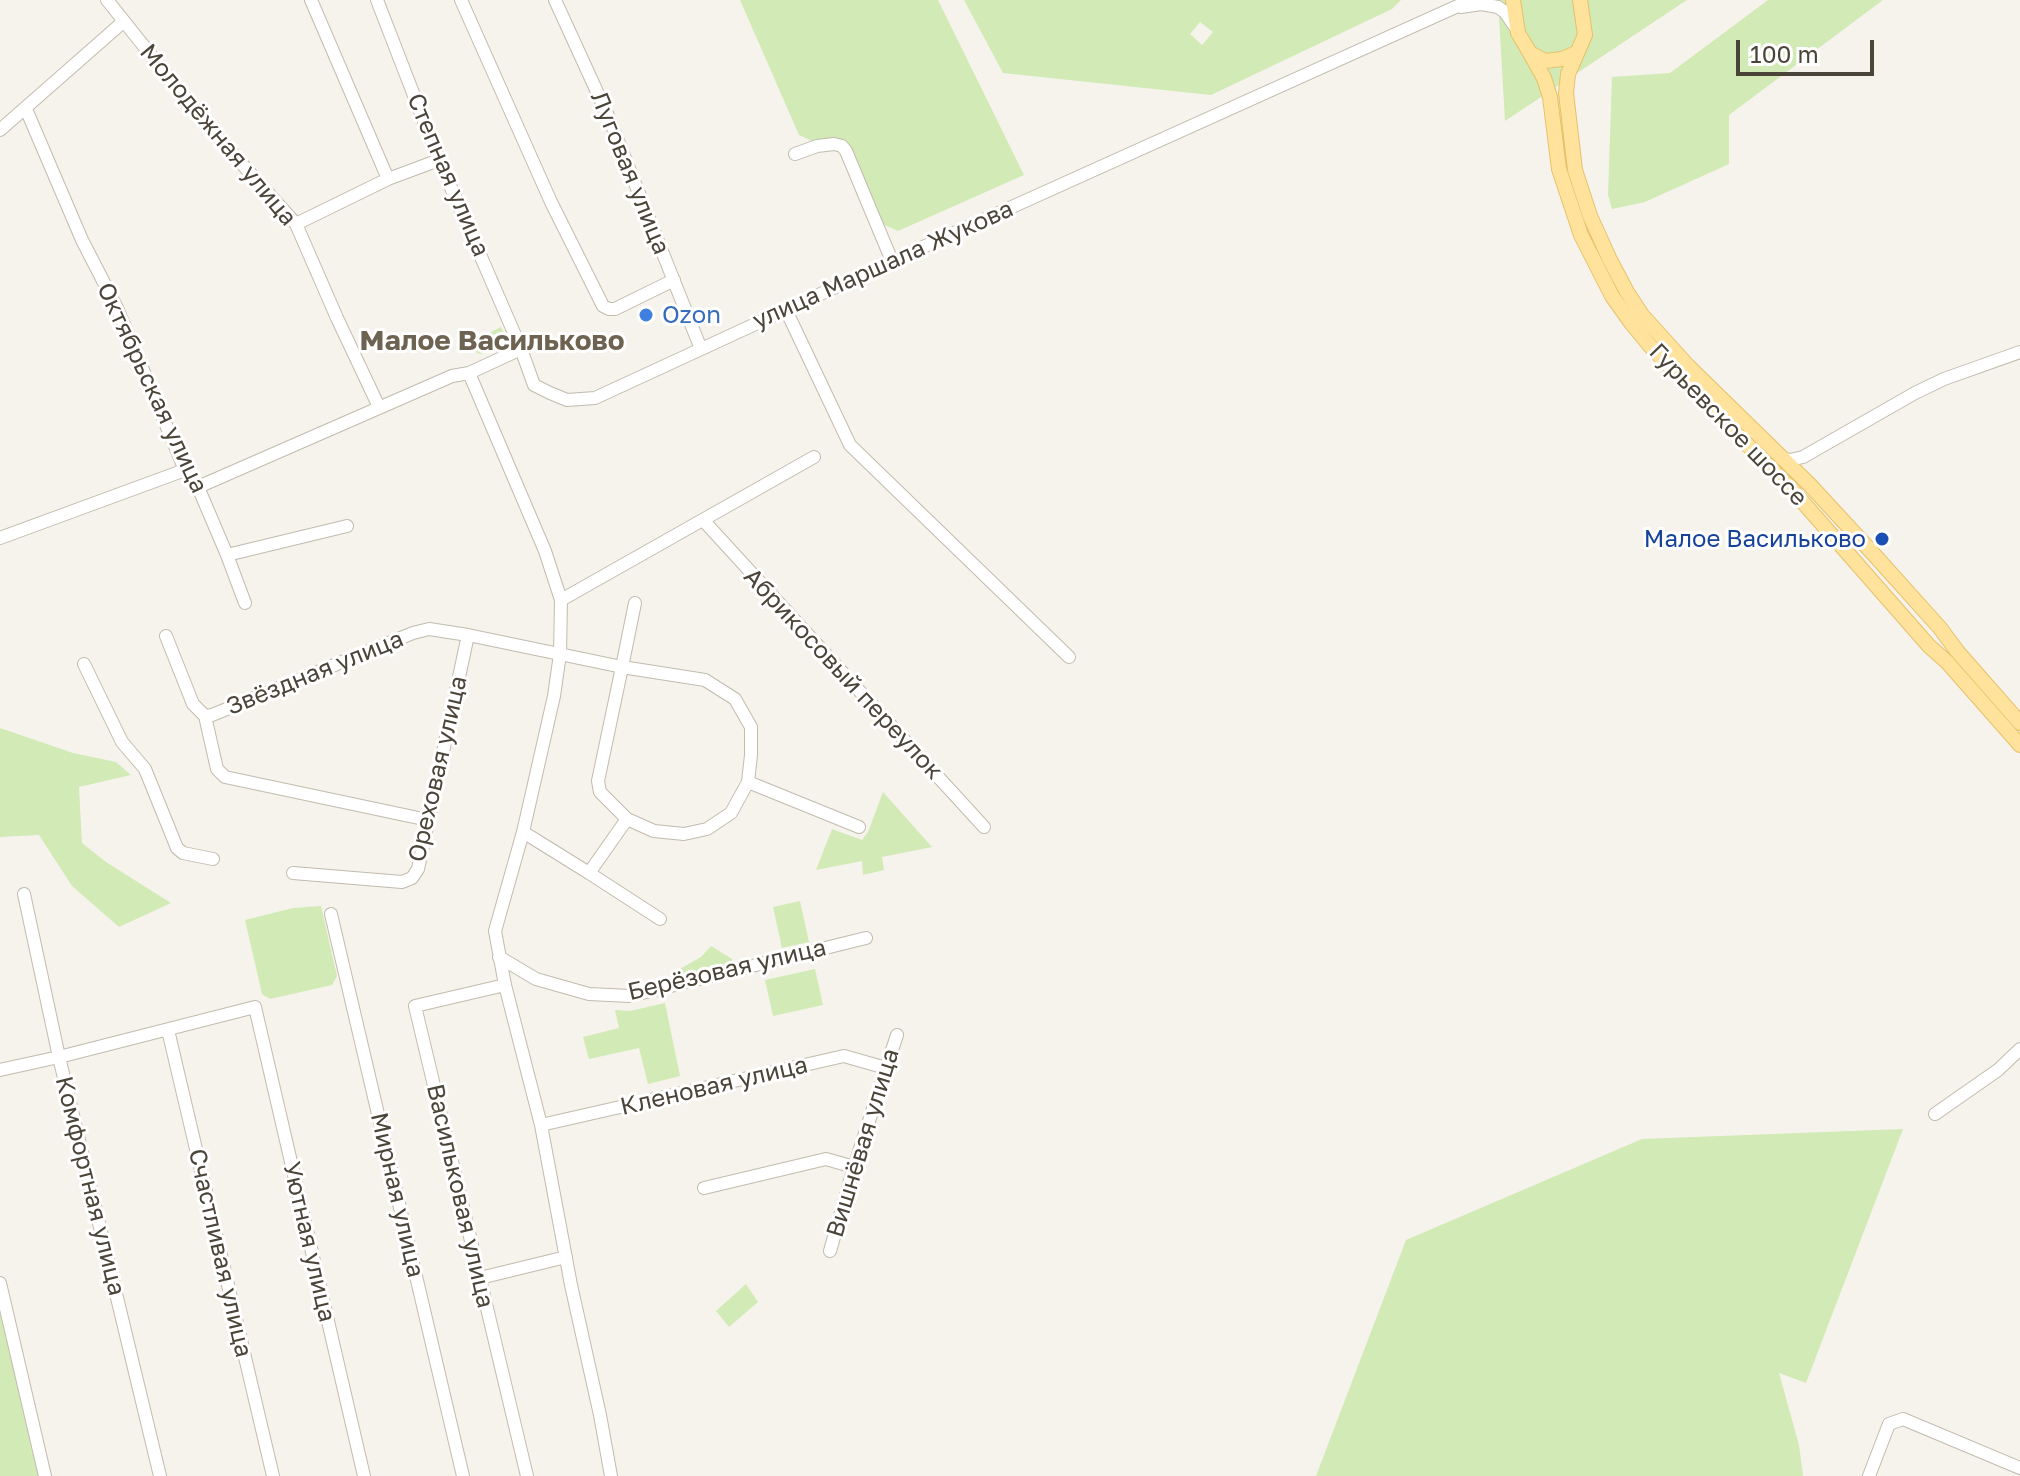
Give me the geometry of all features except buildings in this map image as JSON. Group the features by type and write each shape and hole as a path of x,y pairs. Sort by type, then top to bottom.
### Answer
{"main road":[{"path":"1513,0 1518,33"},
{"name":"Гурьевское шоссе","path":"1580,0 1585,35 1568,74 1566,93 1575,170 1590,216 1627,292 1642,315 1688,366 1849,527 2020,723"},
{"name":"Гурьевское шоссе","path":"1518,33 1539,67 1550,97 1559,169 1573,215 1590,255 1618,305 1651,347 1772,468 2020,745"},
{"path":"1530,53 1545,61 1576,53"}],"street":[{"name":"Молодёжная улица","path":"107,0 206,124 296,224 379,407"},
{"path":"311,0 388,179"},
{"name":"Степная улица","path":"377,0 439,160 521,349"},
{"path":"461,0 551,202 603,306 615,309 674,280"},
{"name":"Луговая улица","path":"555,0 609,118 701,349"},
{"name":"улица Маршала Жукова","path":"521,349 534,385 567,400 595,398 1471,0"},
{"name":"улица Маршала Жукова","path":"1454,8 1481,4 1498,7 1512,20 1518,33"},
{"path":"0,130 123,22"},
{"name":"Октябрьская улица","path":"26,109 82,240 117,308 185,470 198,487 227,555"},
{"path":"795,154 817,146 842,146 892,261"},
{"path":"296,224 388,179 439,160"},
{"path":"786,310 850,445 1069,657"},
{"path":"198,487 379,407 452,376 469,373 521,349"},
{"path":"1782,458 1803,457 1915,393 1944,379 2020,352"},
{"path":"469,373 545,551 561,600 560,654 554,696 523,832 495,931 505,985 541,1125 611,1476"},
{"path":"561,600 814,457"},
{"path":"1803,457 1804,471 1843,513 1849,527"},
{"path":"0,538 185,470"},
{"name":"Абрикосовый переулок","path":"703,520 984,827"},
{"path":"245,603 227,555 347,526"},
{"path":"468,635 622,667 705,680 735,699 751,727 748,782 731,813 707,829 684,834 654,831 627,819 600,792 598,781 622,667 635,603"},
{"name":"Звёздная улица","path":"166,636 193,704 205,716 413,633 429,629 468,635"},
{"name":"Ореховая улица","path":"293,873 402,882 412,878 418,869 468,635"},
{"path":"84,664 122,742 145,769 177,848 183,853 213,859"},
{"path":"205,716 217,769 225,777 428,820"},
{"path":"748,782 859,827"},
{"path":"589,873 627,819"},
{"path":"523,832 660,919"},
{"name":"Комфортная улица","path":"24,894 59,1057 160,1476"},
{"name":"Мирная улица","path":"331,914 463,1476"},
{"name":"Берёзовая улица","path":"499,957 536,979 589,994 630,996 866,938"},
{"name":"Васильковая улица","path":"505,985 415,1006 527,1476"},
{"name":"Уютная улица","path":"168,1030 255,1007 364,1476"},
{"path":"0,1070 168,1030"},
{"name":"Счастливая улица","path":"168,1030 273,1476"},
{"name":"Вишнёвая улица","path":"830,1251 897,1035"},
{"path":"1935,1114 1998,1070 2020,1049"},
{"name":"Кленовая улица","path":"541,1125 844,1056 886,1068"},
{"path":"704,1188 826,1159 854,1167"},
{"path":"480,1278 566,1257"},
{"path":"0,1283 45,1476"},
{"path":"1869,1476 1889,1424 1903,1419 2020,1468"},
{"path":"2001,1476 2007,1463"}],"green space":[{"path":"740,0 938,0 1024,175 898,231 882,224 849,146 836,137 814,142 799,135"},
{"path":"964,0 1401,0 1392,9 1211,95 1003,73","holes":["1200,22 1213,32 1202,45 1190,34"]},
{"path":"1498,0 1687,0 1505,121"},
{"path":"1768,0 1883,0 1729,115 1729,164 1645,202 1612,209 1608,195 1612,77 1670,73"},
{"path":"501,327 508,343 477,353 471,342"},
{"path":"0,728 73,753 116,762 131,775 79,787 82,843 171,903 119,927 72,886 39,835 0,837"},
{"path":"883,792 932,847 882,857 884,870 863,875 862,861 816,870 832,829 862,840"},
{"path":"800,901 809,942 782,948 773,907"},
{"path":"321,906 337,976 332,985 270,999 262,994 245,920 293,908"},
{"path":"711,946 732,959 734,966 683,978 678,970 701,957"},
{"path":"815,969 823,1005 773,1016 765,980"},
{"path":"665,1003 680,1076 648,1084 639,1048 589,1059 583,1037 619,1028 615,1010 630,1011"},
{"path":"1903,1129 1806,1383 1779,1373 1799,1445 1803,1476 1316,1476 1406,1240 1642,1139"},
{"path":"746,1284 758,1302 729,1327 716,1311"},
{"path":"0,1312 14,1370 38,1476 0,1476"}],"place":[{"name":"Ozon","path":"646,315"},
{"name":"Малое Васильково","path":"1882,539"}],"district":[{"name":"Малое Васильково","path":"492,341"}]}
